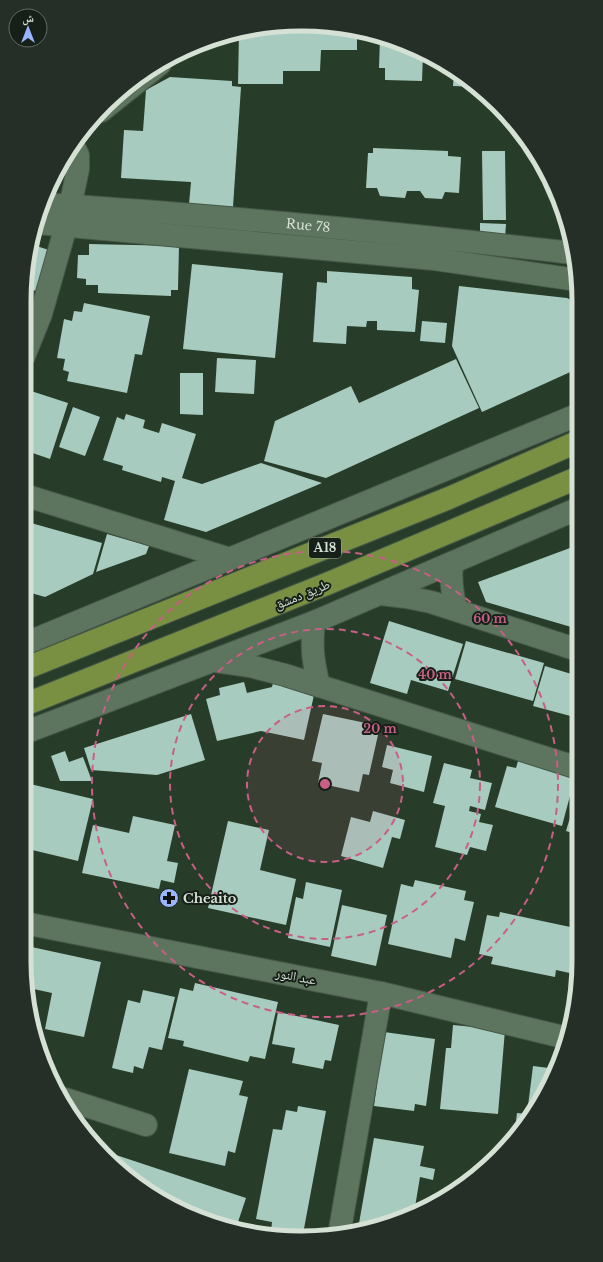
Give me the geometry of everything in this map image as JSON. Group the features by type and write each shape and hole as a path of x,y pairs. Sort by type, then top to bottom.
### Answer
{"highway":[{"name":"A18","path":"31,666 442,501 572,444"},
{"name":"طريق دمشق","path":"31,702 329,583 572,480"}],"street":[{"path":"31,339 41,314 69,216 78,169 78,155 76,152"},
{"name":"Rue 78","path":"48,207 69,216 278,223 434,248 568,253"},
{"path":"43,222 69,216 276,245 434,248 571,279"},
{"path":"276,245 278,223"},
{"path":"31,641 572,417"},
{"path":"31,497 230,559"},
{"path":"31,730 314,622 572,511"},
{"path":"452,563 450,577 456,609"},
{"path":"381,594 419,599 456,609 572,648"},
{"path":"314,622 312,644 314,665 319,686"},
{"path":"214,660 285,675 572,766"},
{"name":"عبد النور","path":"31,924 381,993 561,1037"},
{"path":"340,1228 381,993"},
{"path":"70,1101 146,1125"}],"building":[{"path":"302,31 337,33 357,37 357,50 321,50 320,71 283,71 283,84 238,84 239,38 266,33"},
{"path":"380,42 423,60 422,81 385,80 385,68 379,68"},
{"path":"170,77 232,81 232,86 241,87 233,207 189,204 191,182 121,178 124,130 143,131 146,90"},
{"path":"454,78 465,87 453,86"},
{"path":"373,148 448,151 448,156 461,157 459,193 445,192 442,199 425,198 420,191 407,191 405,198 380,196 377,188 366,188 368,153 373,153"},
{"path":"482,151 505,151 506,220 483,220"},
{"path":"480,223 506,224 505,238 480,237"},
{"path":"89,244 179,246 178,290 171,290 171,296 98,293 98,285 86,285 86,279 77,278 78,255 89,255"},
{"path":"37,246 49,250 36,291 32,290 33,266"},
{"path":"192,264 283,273 275,358 183,349"},
{"path":"327,271 412,277 412,289 419,290 415,332 377,330 377,321 367,321 366,327 347,326 346,344 313,342 317,282 327,283"},
{"path":"459,286 567,298 572,300 572,371 482,412 452,346"},
{"path":"84,303 150,316 142,355 135,354 127,393 67,381 69,372 63,370 65,359 57,358 64,319 72,321 74,311 82,312"},
{"path":"422,321 447,323 445,343 420,341"},
{"path":"217,358 256,360 254,394 215,392"},
{"path":"456,359 479,408 326,478 264,461 275,421 351,386 359,403"},
{"path":"180,373 203,373 203,415 180,414"},
{"path":"31,391 68,403 50,459 31,452"},
{"path":"73,407 100,417 85,456 59,447"},
{"path":"126,414 145,420 143,428 159,433 162,423 196,434 182,478 202,484 261,463 322,483 206,532 164,520 175,481 162,477 161,482 122,470 123,466 103,460 117,417 124,420"},
{"path":"31,523 102,543 93,574 45,597 31,593"},
{"path":"107,534 149,546 146,554 96,572"},
{"path":"572,547 572,627 486,602 478,582"},
{"path":"389,621 463,644 448,691 411,680 407,694 370,683"},
{"path":"466,641 544,663 533,701 455,679"},
{"path":"545,666 572,674 572,716 533,706"},
{"path":"274,679 301,685 300,692 314,695 304,740 261,731 217,741 206,699 220,695 219,688 244,682 247,693 272,687"},
{"path":"191,714 205,760 157,775 91,770 84,748"},
{"path":"323,714 380,726 369,775 363,774 359,792 318,783 322,763 312,761"},
{"path":"387,745 432,756 424,792 390,783 393,770 382,767"},
{"path":"65,751 69,762 83,757 92,781 60,781 51,756"},
{"path":"518,761 572,776 572,788 562,826 495,807 507,766 516,768"},
{"path":"444,763 472,770 470,778 492,783 485,810 470,806 469,811 481,814 479,822 493,825 486,851 470,847 467,855 435,847 445,806 433,803"},
{"path":"31,784 93,799 78,861 31,850"},
{"path":"373,811 405,820 400,839 392,837 383,868 341,856 351,817 370,822"},
{"path":"572,811 572,833 566,831"},
{"path":"133,816 175,825 167,861 178,863 174,883 161,880 159,889 82,873 93,825 129,833"},
{"path":"228,821 269,830 260,870 296,879 286,925 208,908"},
{"path":"415,880 466,891 464,900 474,902 465,941 455,938 451,958 388,944 401,884 413,887"},
{"path":"306,882 342,890 330,947 288,938 296,897 303,899"},
{"path":"342,905 387,915 376,966 331,956"},
{"path":"500,912 572,927 571,973 556,970 555,977 491,964 493,957 479,954 487,915 499,917"},
{"path":"31,947 101,962 84,1037 45,1029 52,993 33,989"},
{"path":"195,983 278,1002 265,1059 250,1056 248,1062 183,1046 184,1041 168,1038 180,988 193,991"},
{"path":"143,990 175,997 162,1050 149,1047 143,1069 134,1066 133,1073 112,1068 128,1000 140,1003"},
{"path":"278,1012 339,1025 331,1061 325,1060 323,1069 292,1063 295,1048 272,1044"},
{"path":"453,1025 505,1030 498,1114 440,1109 446,1048 451,1048"},
{"path":"384,1032 435,1039 426,1106 415,1104 414,1111 374,1106"},
{"path":"533,1066 549,1068 536,1096 528,1108"},
{"path":"189,1069 243,1081 239,1095 248,1097 235,1153 228,1151 225,1166 169,1153"},
{"path":"298,1106 326,1111 304,1231 271,1229 272,1222 256,1219 273,1129 282,1130 286,1110 297,1112"},
{"path":"517,1113 524,1114 515,1126"},
{"path":"374,1138 424,1146 420,1166 435,1169 433,1180 420,1177 415,1206 388,1217 359,1225"},
{"path":"113,1155 246,1198 238,1223 215,1217 166,1195 137,1175"}],"place":[{"name":"Cheaito","path":"169,898"}]}
